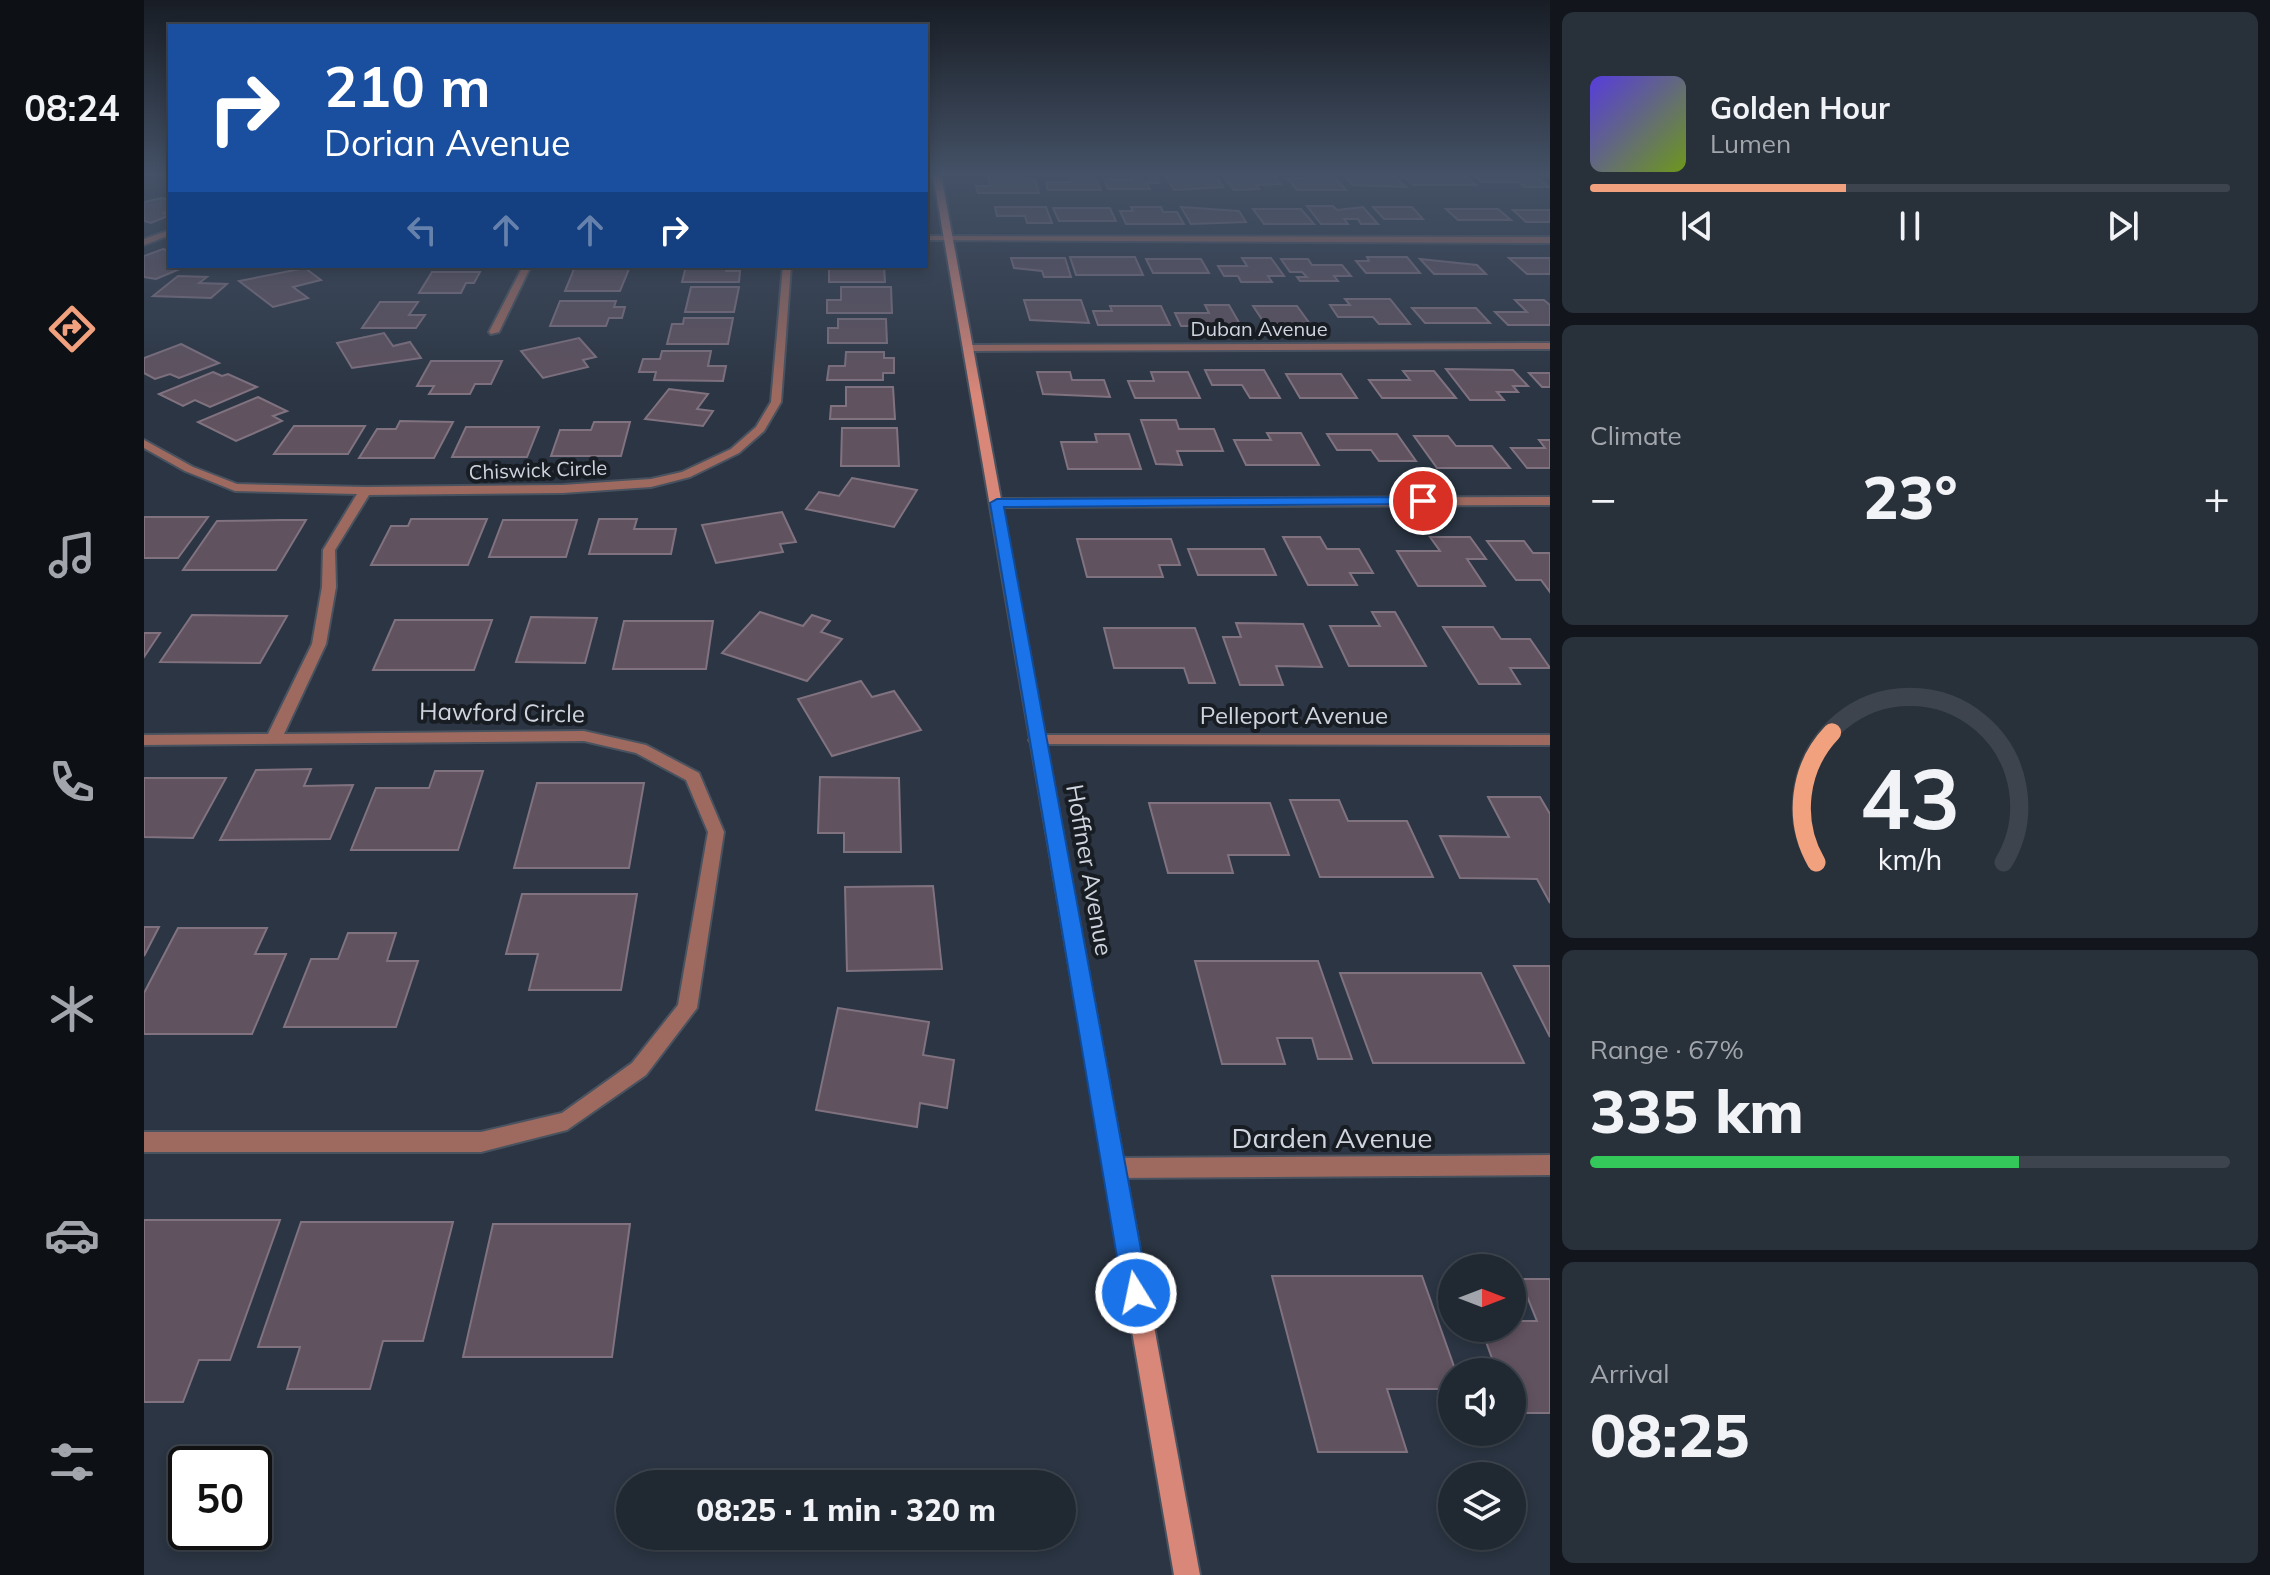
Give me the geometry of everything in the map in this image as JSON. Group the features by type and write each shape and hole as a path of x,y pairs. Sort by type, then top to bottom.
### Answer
{"main road":[{"name":"Hoffner Avenue","path":"950,248 1187,1575"}],"street":[{"path":"494,332 526,268"},
{"name":"Chiswick Circle","path":"144,443 189,469 235,487 365,491 563,489 651,483 686,475 735,451 760,429 776,402 787,268"},
{"name":"Duban Avenue","path":"969,348 1550,346"},
{"path":"275,736 319,644 329,587 329,550 365,491"},
{"path":"997,503 1550,501"},
{"name":"Hawford Circle","path":"144,740 275,736 584,736 641,749 693,777 716,832 687,1008 639,1069 567,1121 481,1142 144,1142"},
{"name":"Pelleport Avenue","path":"1037,740 1550,740"},
{"name":"Darden Avenue","path":"1114,1168 1550,1165"}],"building":[{"path":"163,249 168,250 168,268 182,268 156,279 144,277 144,256"},
{"path":"1070,257 1135,257 1143,275 1076,275"},
{"path":"1367,257 1407,257 1420,273 1366,273 1356,261 1369,261"},
{"path":"1011,258 1065,258 1071,277 1044,277 1042,271 1014,268"},
{"path":"1242,258 1271,258 1284,276 1268,276 1272,282 1241,282 1238,276 1224,276 1218,266 1247,266"},
{"path":"1509,258 1550,258 1550,274 1527,274"},
{"path":"1146,259 1201,259 1209,273 1153,273"},
{"path":"1281,259 1308,259 1312,265 1342,265 1351,276 1334,276 1338,281 1300,281 1297,277 1307,277 1302,272 1290,272"},
{"path":"1420,259 1477,265 1486,274 1434,274"},
{"path":"305,268 321,280 293,287 308,298 273,307 239,281"},
{"path":"686,268 740,271 739,282 682,282"},
{"path":"829,268 884,268 885,282 829,282"},
{"path":"574,269 629,269 620,291 565,291"},
{"path":"432,272 480,272 474,283 466,283 461,293 419,293"},
{"path":"178,276 207,277 199,283 227,284 211,298 153,296"},
{"path":"691,287 739,287 734,312 685,312"},
{"path":"841,287 891,287 892,313 827,313 827,300 841,300"},
{"path":"1345,299 1390,299 1410,324 1379,324 1373,317 1338,317 1330,305 1350,305"},
{"path":"1024,300 1081,300 1089,323 1030,320"},
{"path":"1515,300 1544,300 1550,305 1550,325 1508,325 1495,312 1527,312"},
{"path":"560,301 616,301 614,307 625,307 622,318 609,318 606,326 550,326"},
{"path":"380,302 418,302 409,315 425,315 416,328 362,328"},
{"path":"1205,305 1229,305 1241,326 1181,326 1175,313 1209,313"},
{"path":"1110,306 1161,306 1170,325 1098,325 1093,311 1112,311"},
{"path":"1253,306 1297,306 1310,324 1265,324"},
{"path":"1412,308 1476,308 1490,323 1425,323"},
{"path":"684,318 733,318 728,344 667,344 672,324 683,324"},
{"path":"838,319 886,319 887,343 828,343 828,328 838,328"},
{"path":"384,333 393,346 410,342 421,358 352,368 337,343"},
{"path":"579,338 596,357 583,360 588,367 543,378 521,351"},
{"path":"181,344 219,363 179,378 170,374 155,379 144,373 144,358"},
{"path":"662,351 711,351 708,366 726,366 723,381 654,380 656,372 639,372 643,359 660,359"},
{"path":"846,352 884,352 884,358 894,358 894,373 883,373 883,380 827,380 829,366 845,366"},
{"path":"431,361 502,361 491,384 475,384 470,394 429,394 434,386 417,386"},
{"path":"1446,369 1513,370 1528,386 1513,386 1518,392 1497,392 1504,400 1470,400"},
{"path":"1205,370 1264,370 1280,398 1250,398 1242,385 1212,385"},
{"path":"1403,371 1434,371 1456,398 1382,398 1369,380 1410,380"},
{"path":"213,372 222,376 228,374 257,387 210,407 195,400 183,406 159,394"},
{"path":"1037,372 1070,372 1072,380 1104,380 1110,397 1043,394"},
{"path":"1151,372 1188,372 1200,398 1135,398 1128,381 1154,381"},
{"path":"1529,373 1550,373 1550,387 1542,387"},
{"path":"1286,374 1341,374 1357,398 1300,398"},
{"path":"846,387 893,387 895,419 830,419 831,406 846,406"},
{"path":"669,389 708,394 697,409 713,411 703,426 645,419"},
{"path":"258,397 287,411 273,416 282,421 236,441 198,422"},
{"path":"1141,420 1176,420 1179,429 1214,429 1223,451 1177,451 1182,465 1156,464"},
{"path":"400,421 453,422 434,458 359,458 377,429 396,429"},
{"path":"594,422 630,422 621,456 551,456 560,430 591,430"},
{"path":"294,426 365,426 348,454 274,454"},
{"path":"466,427 539,427 527,457 452,457"},
{"path":"842,428 897,428 899,466 841,466"},
{"path":"1267,433 1301,433 1319,465 1246,465 1234,440 1271,440"},
{"path":"1095,434 1129,434 1141,469 1068,469 1061,442 1097,442"},
{"path":"1327,434 1397,434 1416,461 1379,461 1371,450 1337,450"},
{"path":"1414,436 1448,436 1456,446 1492,446 1510,468 1437,468"},
{"path":"1539,440 1550,440 1550,468 1527,468 1511,448 1545,448"},
{"path":"852,478 917,490 894,527 806,509 819,492 839,496"},
{"path":"782,512 796,542 780,544 783,552 716,563 702,525"},
{"path":"144,517 208,517 178,558 144,558"},
{"path":"411,519 487,519 468,565 371,565 391,526 408,526"},
{"path":"599,519 637,519 634,529 676,529 671,554 589,554"},
{"path":"306,520 276,570 183,570 217,521"},
{"path":"503,520 577,520 566,557 489,557"},
{"path":"1283,537 1320,537 1327,549 1359,549 1373,573 1350,573 1357,585 1308,585"},
{"path":"1430,537 1470,537 1486,559 1467,559 1485,586 1418,586 1397,551 1440,551"},
{"path":"1077,539 1171,539 1180,565 1159,565 1163,577 1087,577"},
{"path":"1487,541 1524,541 1533,553 1550,553 1550,592 1541,580 1516,580"},
{"path":"1188,549 1264,549 1276,575 1198,575"},
{"path":"760,612 803,626 812,615 830,621 821,632 842,639 807,681 722,653"},
{"path":"1372,612 1395,612 1426,666 1349,666 1330,626 1380,626"},
{"path":"192,615 287,616 260,663 160,662"},
{"path":"531,617 597,618 585,663 516,662"},
{"path":"395,620 492,620 474,670 373,670"},
{"path":"624,621 713,621 706,669 613,669"},
{"path":"1236,623 1303,624 1322,667 1276,666 1283,685 1240,685 1223,637 1241,637"},
{"path":"1443,627 1493,627 1501,639 1530,639 1550,668 1510,668 1520,684 1479,684"},
{"path":"1104,628 1195,628 1215,683 1189,683 1184,668 1114,668"},
{"path":"144,633 160,633 144,657"},
{"path":"861,681 872,697 894,691 921,730 832,756 798,699"},
{"path":"311,769 304,786 353,785 330,839 220,840 256,770"},
{"path":"435,771 483,771 458,850 351,850 376,788 429,788"},
{"path":"820,777 899,778 901,852 844,852 844,833 818,833"},
{"path":"144,778 226,778 193,838 144,837"},
{"path":"537,783 644,783 629,868 514,868"},
{"path":"1488,797 1540,797 1550,814 1550,903 1537,879 1460,878 1440,836 1509,837"},
{"path":"1290,800 1339,800 1348,821 1407,821 1433,877 1320,877"},
{"path":"1149,803 1270,803 1289,855 1228,855 1233,873 1168,873"},
{"path":"933,886 942,969 847,971 845,887"},
{"path":"522,894 637,894 621,990 529,990 538,954 506,954"},
{"path":"144,927 159,927 144,956"},
{"path":"178,928 267,928 255,954 286,954 252,1034 144,1034 144,993"},
{"path":"348,933 396,933 387,961 418,961 396,1027 284,1027 311,959 338,959"},
{"path":"1195,961 1318,961 1352,1059 1318,1059 1312,1038 1277,1038 1285,1064 1222,1064"},
{"path":"1514,966 1550,966 1550,1037"},
{"path":"1340,973 1481,973 1524,1063 1373,1063"},
{"path":"838,1008 929,1022 923,1055 954,1060 947,1108 920,1103 917,1127 816,1110"},
{"path":"144,1220 280,1220 230,1360 199,1360 183,1402 144,1402"},
{"path":"301,1222 453,1222 423,1341 383,1341 370,1389 287,1389 300,1347 258,1347"},
{"path":"493,1224 630,1224 612,1357 463,1357"},
{"path":"1272,1276 1422,1276 1438,1321 1438,1342 1445,1342 1451,1358 1438,1358 1438,1389 1387,1389 1407,1452 1318,1452"},
{"path":"1526,1279 1550,1279 1550,1413 1526,1413 1526,1358 1492,1358 1486,1342 1526,1342 1526,1321 1537,1321 1526,1294"}],"route":[{"path":"1136,1293 997,503 1423,501"}]}
